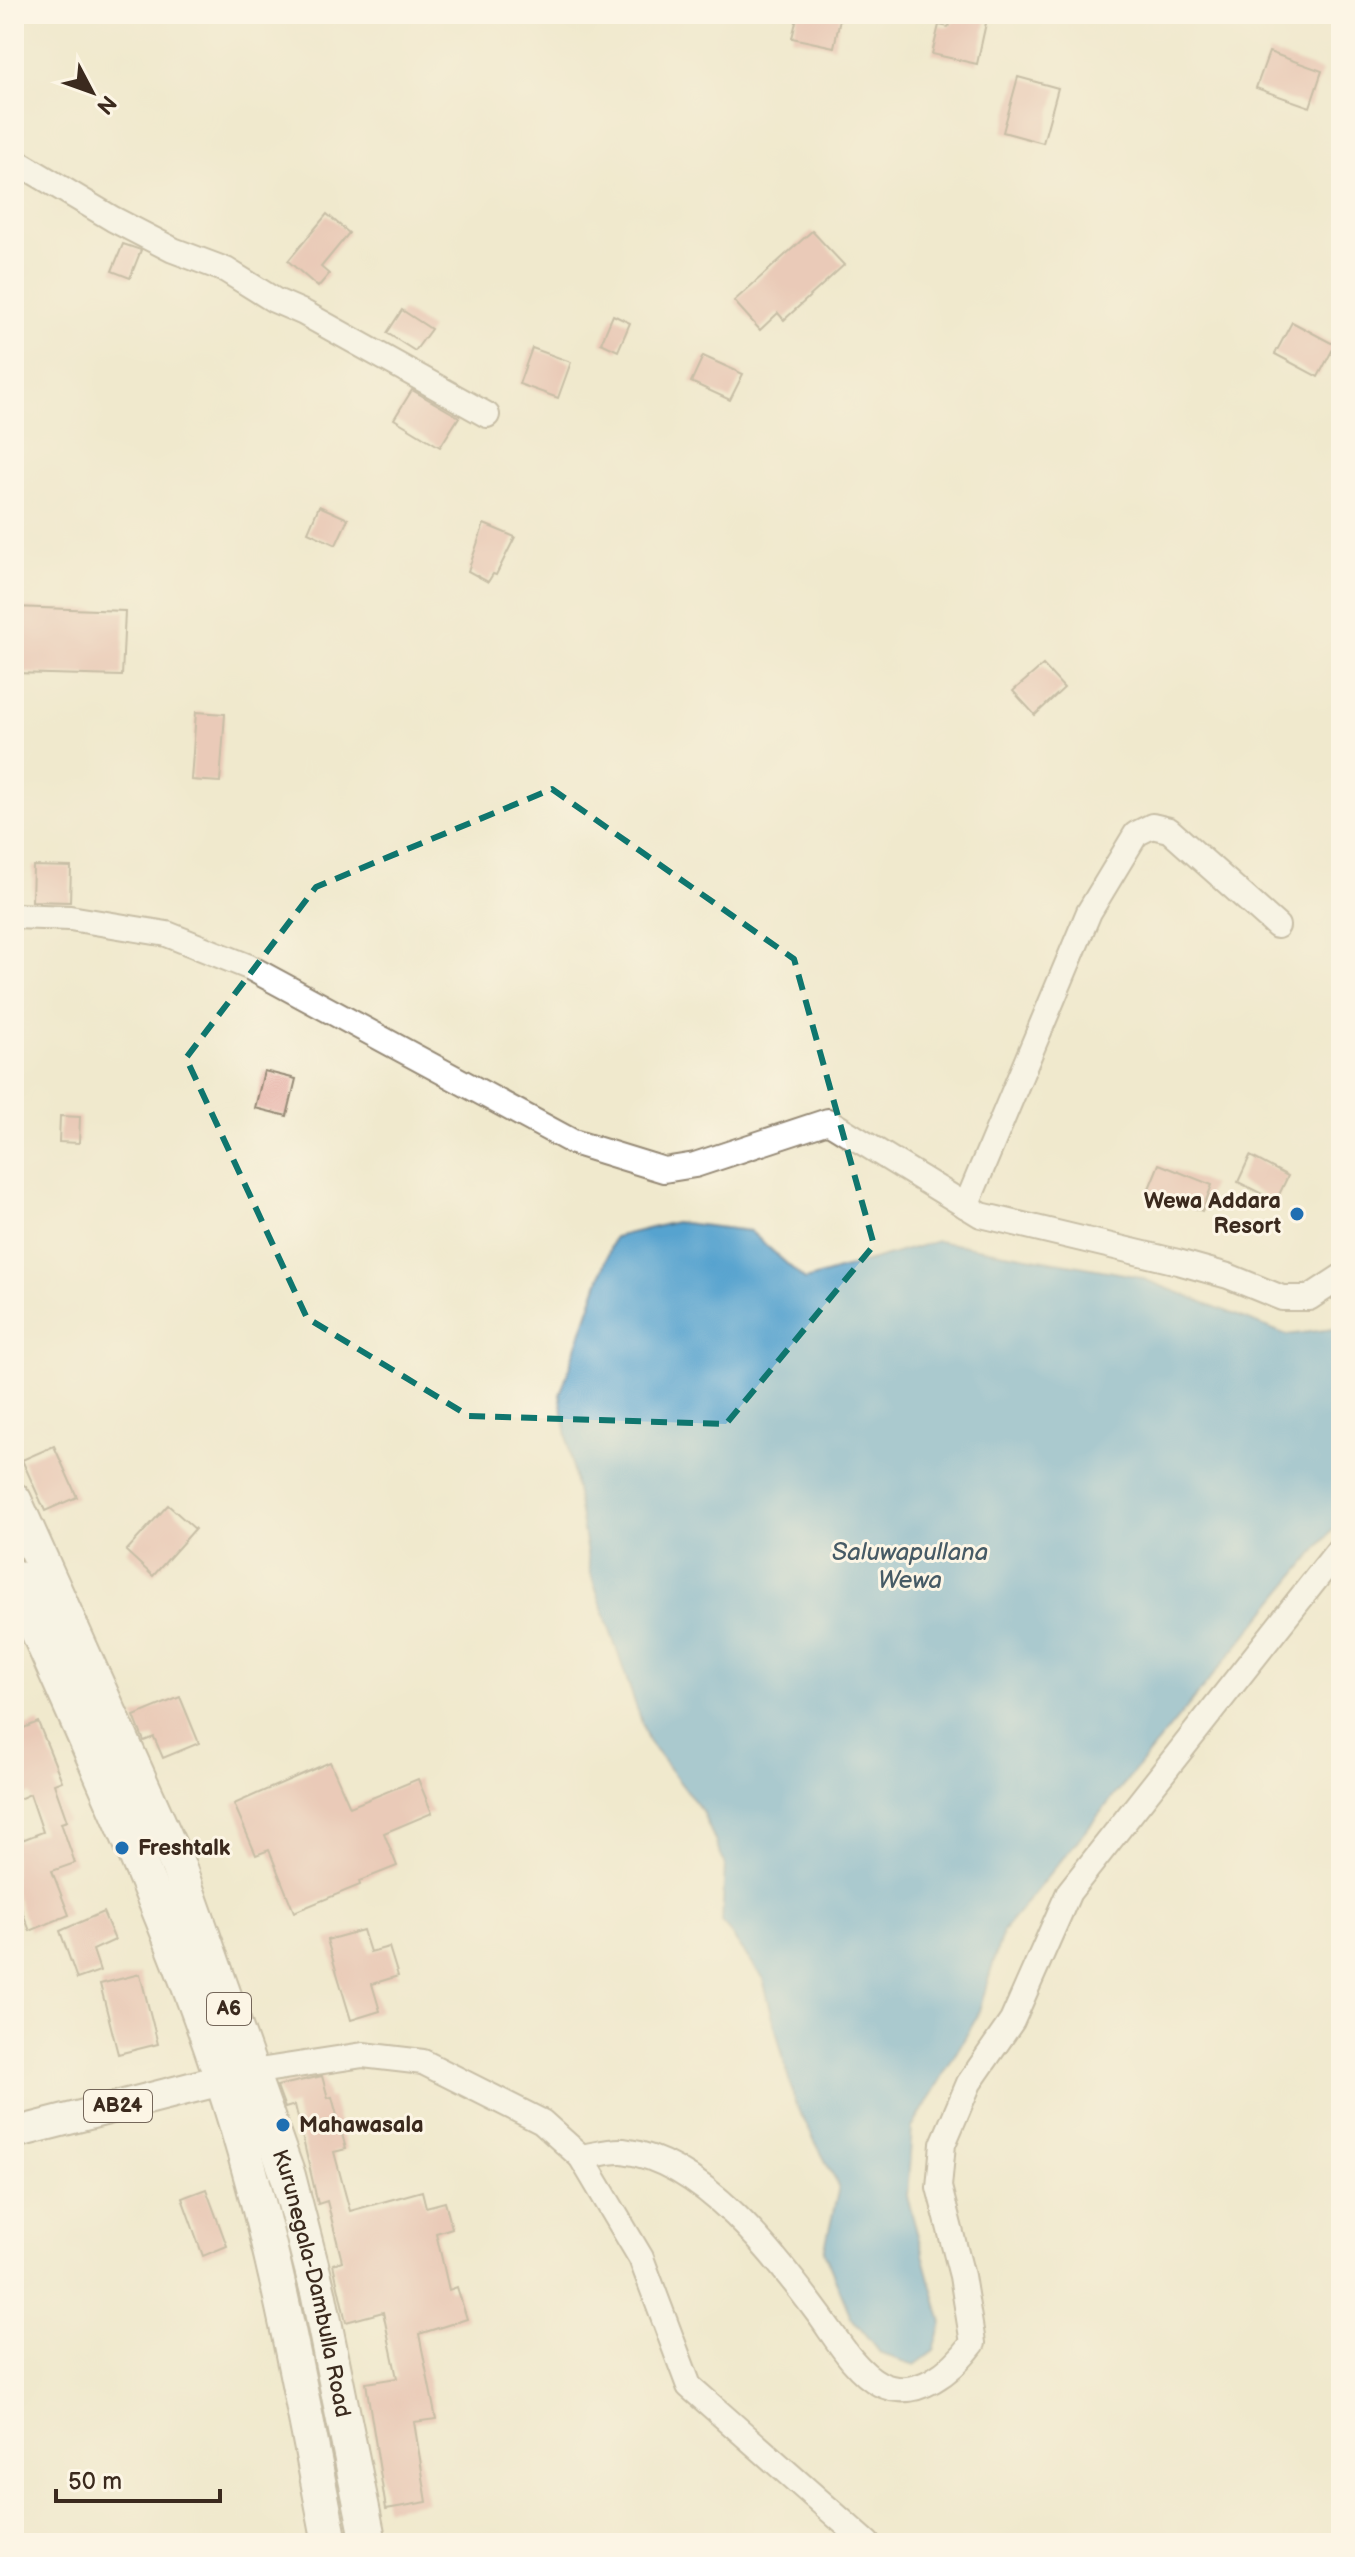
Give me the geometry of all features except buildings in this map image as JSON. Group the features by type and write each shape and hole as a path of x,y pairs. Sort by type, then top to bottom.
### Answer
{"highway":[{"name":"Kurunegala-Dambulla Road","path":"14,1500 178,1866 237,2076 330,2543"},
{"name":"Kurunegala-Dambulla Road","path":"14,1577 142,1871 237,2076 288,2176 318,2292 369,2543"}],"main road":[{"name":"AB24","path":"14,2133 237,2076"}],"street":[{"path":"14,160 113,219 173,250 226,270 274,300 487,415"},
{"path":"966,1206 1089,912 1136,834 1152,826 1169,830 1277,926"},
{"path":"14,916 70,918 167,934 249,967 573,1142 664,1170 695,1165 828,1121 981,1215 1228,1276 1282,1298 1309,1298 1341,1277"},
{"path":"581,2157 621,2151 653,2159 677,2170 716,2199 793,2280 857,2364 881,2384 908,2389 938,2379 957,2364 973,2343 962,2276 939,2187 943,2144 969,2083 1012,2021 1069,1892 1341,1547"},
{"path":"237,2076 363,2055 423,2062 542,2122 581,2157 641,2258 689,2386 867,2543"}],"highlighted area":[{"path":"552,789 794,959 874,1245 726,1424 469,1416 307,1318 186,1058 316,887"}],"water":[{"name":"Saluwapullana Wewa","path":"675,1222 750,1231 805,1280 937,1241 1136,1276 1287,1335 1341,1328 1341,1520 1003,1931 977,2017 912,2128 907,2196 942,2323 934,2351 915,2365 881,2354 851,2317 824,2252 839,2187 795,2103 763,1979 722,1922 725,1864 702,1811 648,1741 590,1572 560,1395 614,1237"}],"place":[{"name":"Wewa Addara Resort","path":"1297,1214"},
{"name":"Freshtalk","path":"122,1848"},
{"name":"Mahawasala","path":"283,2125"}]}
